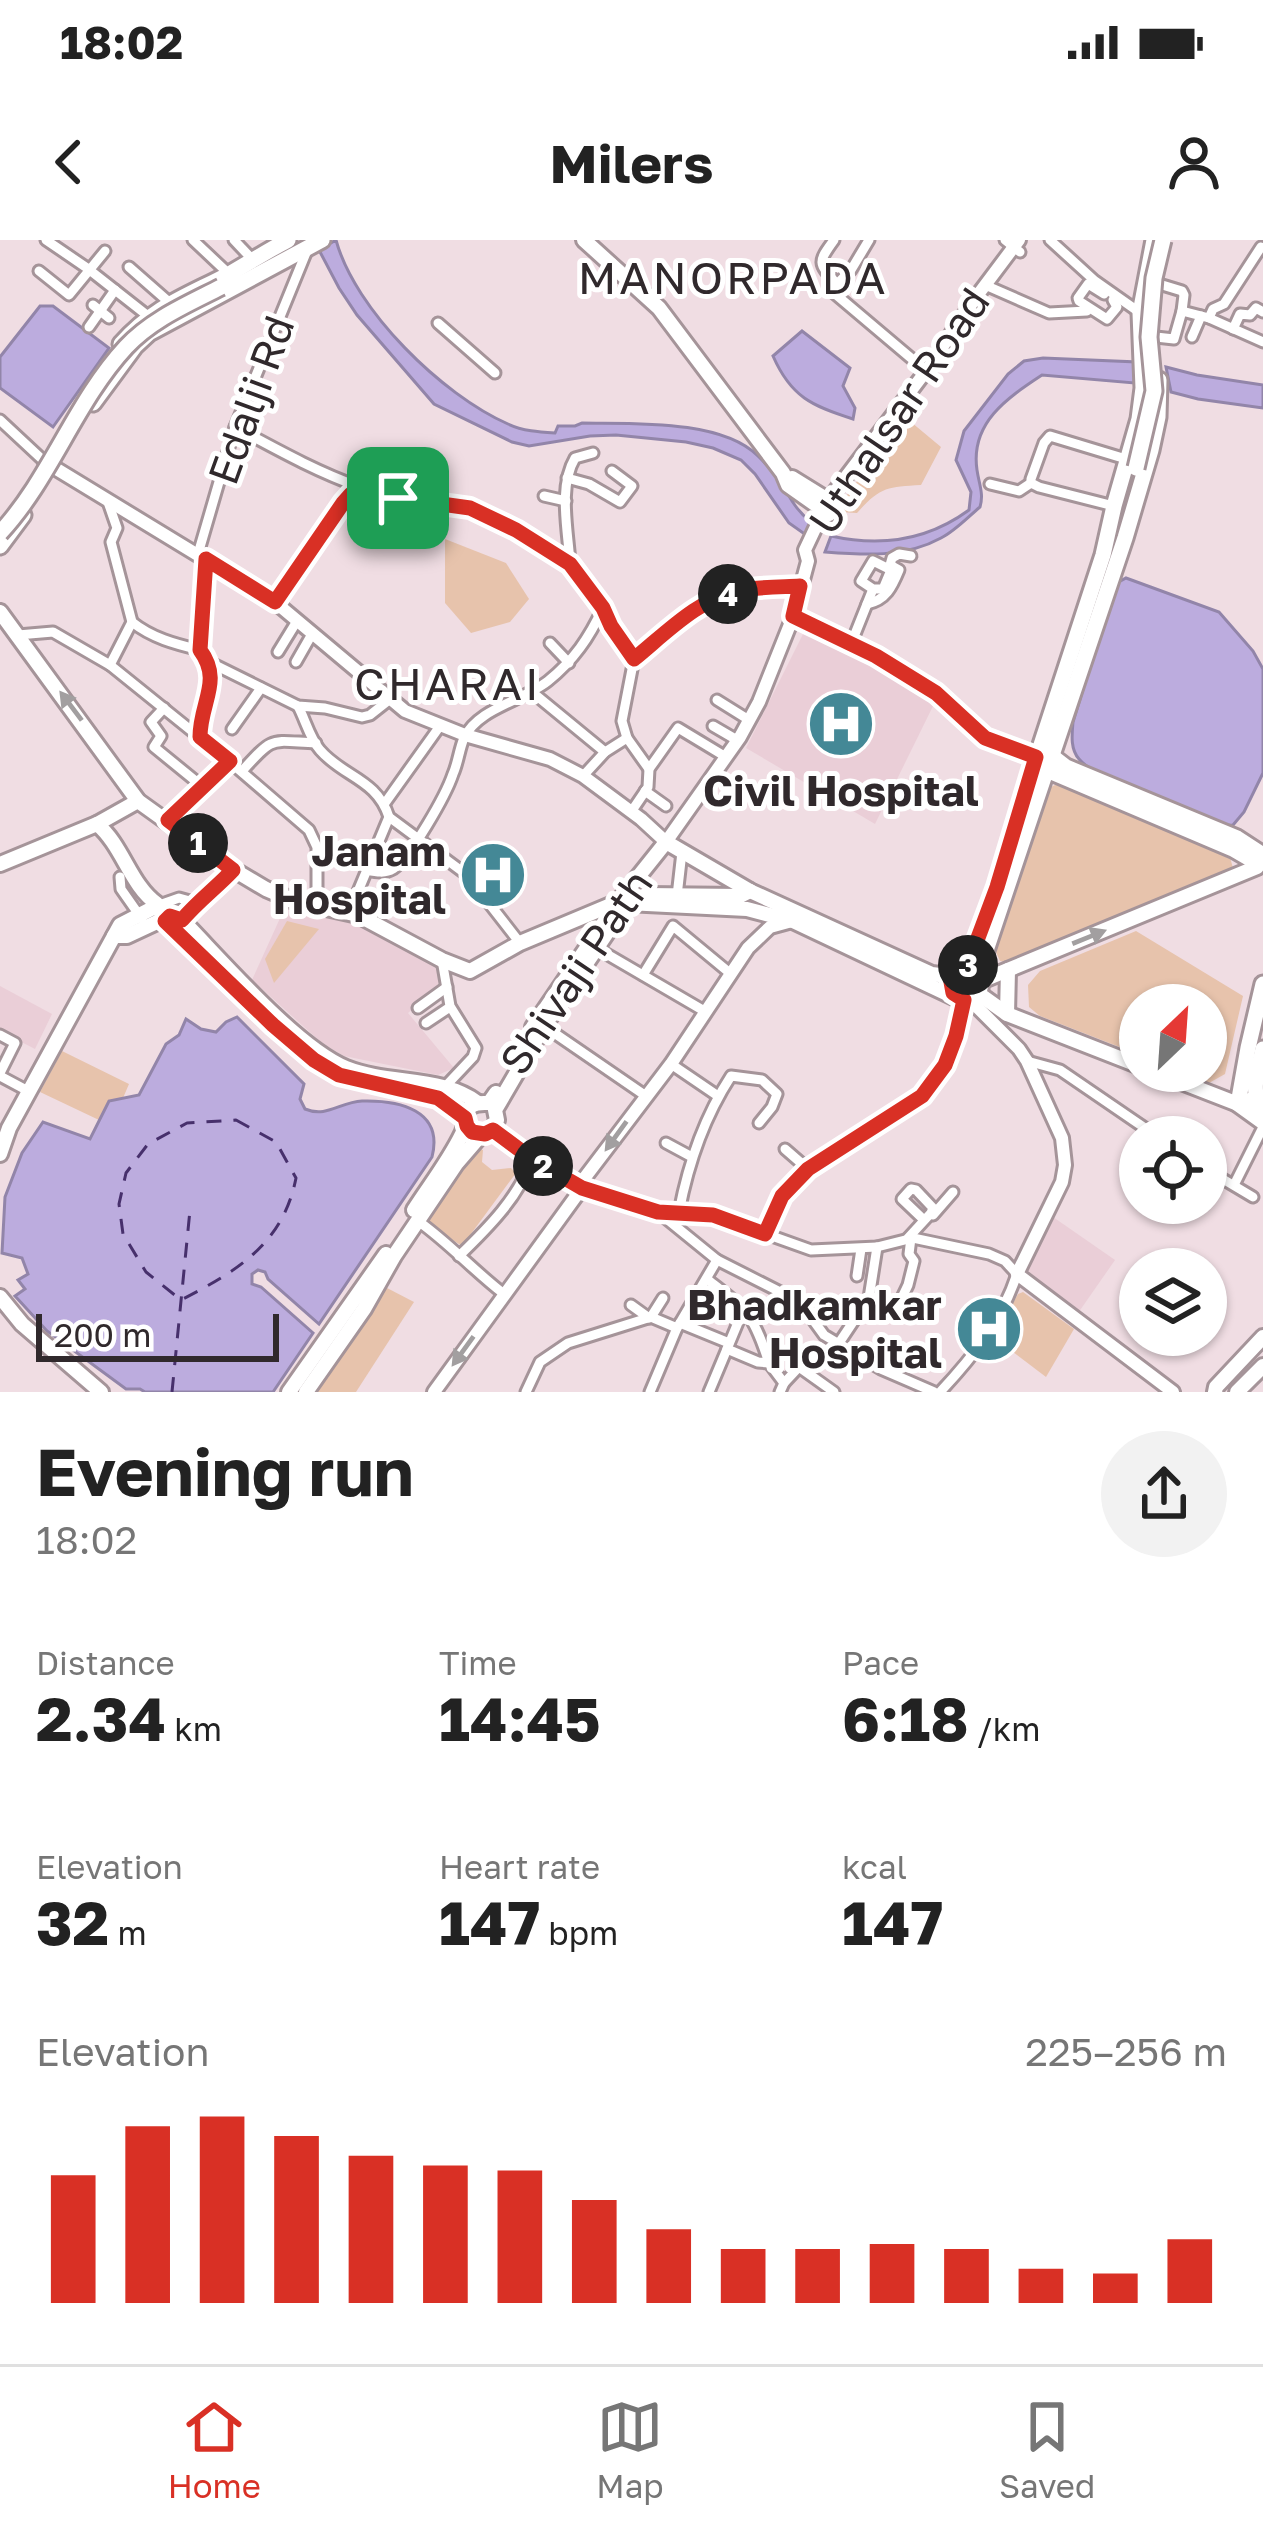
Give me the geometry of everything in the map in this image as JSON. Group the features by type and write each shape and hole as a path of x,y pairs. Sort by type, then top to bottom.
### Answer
{"main road":[{"path":"0,530 34,489 84,404 126,347 168,314 221,287 288,240"},
{"path":"584,240 659,308 788,485 829,507"},
{"path":"972,987 997,887 1107,592 1151,450 1160,394 1158,243"},
{"path":"1107,592 1143,388 1140,313 1158,243"},
{"path":"1046,762 1114,506 1154,391 1150,337 1158,243"},
{"path":"0,546 41,489 111,355 148,316 315,244"},
{"path":"0,530 135,346 246,270"},
{"path":"0,612 138,801 266,889 294,901 358,915 442,960 470,970 520,943 646,895 725,898 750,891"},
{"path":"666,842 750,891 932,974 972,987 1261,863 1237,838 1066,766 1046,762"},
{"path":"0,864 106,825 138,801"},
{"path":"106,825 159,915 321,1053 375,1076 441,1092 464,1092 487,1106 496,1120 456,1164 306,1392"},
{"name":"Shivaji Path","path":"487,1106 545,1006 666,842"},
{"path":"623,902 747,909 794,921 972,987 1009,1017 1119,1058"},
{"path":"289,1392 380,1263 466,1122 469,1108 487,1106 598,949 623,902"},
{"path":"0,1152 5,1126 31,1089 121,925 159,915"},
{"path":"1008,970 1009,1017"},
{"path":"1238,1104 1259,1103 1254,1093 1263,984"},
{"path":"1238,1104 1259,1050"},
{"path":"441,1092 472,1132 487,1132"},
{"path":"1207,1092 1238,1104 1263,1124"},
{"path":"0,1297 22,1324 101,1392"},
{"path":"1225,1391 1216,1387 1263,1337"},
{"path":"1225,1391 1263,1351"},
{"path":"1225,1391 1263,1366"}],"street":[{"path":"46,240 64,245 148,316"},
{"path":"193,240 246,270"},
{"path":"234,240 246,270"},
{"path":"834,240 821,266 837,284"},
{"path":"869,240 833,290 928,373"},
{"path":"1050,240 1085,269 1093,284 1140,313"},
{"name":"Edalji Rd","path":"200,650 202,557 235,428 315,244"},
{"name":"Uthalsar Road","path":"666,842 759,702 829,507 1018,244"},
{"path":"1192,337 1213,308 1224,304 1258,245"},
{"path":"39,271 69,296 105,250"},
{"path":"129,267 170,303"},
{"path":"1093,284 1086,285 1079,301 1107,319 1117,307 1113,298"},
{"path":"1156,337 1174,339 1184,295 1160,284"},
{"path":"988,286 1049,313 1087,311"},
{"path":"89,327 115,290"},
{"path":"1233,329 1242,313 1249,316 1256,308 1263,312"},
{"path":"1182,311 1259,340 1263,327"},
{"path":"438,323 495,373"},
{"path":"0,420 74,482 275,602 406,711 465,735 550,759 583,776 666,842"},
{"path":"235,428 362,488 470,508 516,530 570,564 634,659"},
{"path":"990,484 1019,491 1031,483 1050,436 1131,464"},
{"path":"570,564 567,471 575,458 593,453"},
{"path":"567,478 589,484 620,502 632,486 612,471"},
{"path":"1031,483 1114,506"},
{"path":"275,602 343,503 362,488"},
{"path":"544,496 566,501"},
{"path":"108,502 117,528 111,542 132,622 110,665"},
{"path":"867,604 886,595 901,570 890,565 892,559 899,554 911,556"},
{"path":"649,769 627,738 622,721 634,659 695,610 729,593 800,586"},
{"path":"851,644 873,590"},
{"path":"367,869 391,871 418,838 452,779 465,735 569,663 584,646 603,608"},
{"path":"793,616 936,693 985,738 1046,762"},
{"path":"278,652 297,621"},
{"path":"132,622 155,637 200,650 209,662 212,676 200,737"},
{"path":"18,635 53,632 110,665 230,761 312,835 317,906"},
{"path":"296,662 312,634"},
{"path":"550,643 569,663"},
{"path":"209,662 298,706 362,717 389,700"},
{"path":"232,729 262,688"},
{"path":"532,692 605,752"},
{"path":"717,700 749,720"},
{"path":"298,706 320,749 375,791 389,817 467,875 520,943"},
{"path":"164,708 152,725 161,736 154,747 203,787"},
{"path":"385,803 440,726"},
{"path":"713,726 737,740"},
{"path":"631,812 645,791 649,769 678,728 726,757"},
{"path":"583,776 605,752 627,738"},
{"path":"242,772 273,741 316,743"},
{"path":"159,767 166,757"},
{"path":"168,820 230,761"},
{"path":"645,791 666,806"},
{"path":"349,913 389,817"},
{"path":"677,896 682,852"},
{"path":"159,915 196,902 233,870"},
{"path":"120,878 121,890 159,915"},
{"path":"159,915 179,898 196,902"},
{"path":"646,904 731,974"},
{"path":"436,1391 748,948 770,927 794,921"},
{"path":"643,975 673,926"},
{"path":"598,949 706,1012"},
{"path":"441,1092 476,1048 450,1007 442,960"},
{"path":"418,1008 447,986"},
{"path":"972,987 1023,1055 1060,1070 1127,1116"},
{"path":"765,1234 782,1196 808,1169 922,1096 945,1065 972,987"},
{"path":"426,1023 450,1007"},
{"path":"658,1212 717,1260 800,1302 824,1335 880,1369 937,1392 976,1351 1001,1313 1057,1197 1065,1165 1061,1138 1009,1017"},
{"path":"544,1026 646,1096"},
{"path":"0,1035 15,1043 2,1076"},
{"path":"2,1076 14,1056"},
{"path":"670,1064 718,1096"},
{"path":"2,1076 31,1089"},
{"path":"679,1212 692,1157 731,1076 762,1081 777,1094 758,1123"},
{"path":"1234,1185 1263,1124"},
{"path":"487,1132 582,1188 658,1212 713,1215 812,1250 909,1253"},
{"path":"666,1143 692,1157"},
{"path":"785,1149 808,1169"},
{"path":"459,1256 492,1222 532,1159"},
{"path":"1227,1181 1253,1197"},
{"path":"880,1249 911,1238 953,1192"},
{"path":"873,1297 894,1310 908,1286 914,1261 909,1253 911,1238 924,1220"},
{"path":"418,1221 504,1294"},
{"path":"492,1222 506,1231"},
{"path":"911,1238 1005,1261 1173,1392"},
{"path":"857,1276 861,1249"},
{"path":"838,1343 869,1298 880,1249"},
{"path":"650,1392 679,1325 717,1260"},
{"path":"706,1279 755,1320 782,1388 799,1367 826,1390"},
{"path":"891,1284 904,1288"},
{"path":"526,1392 540,1362 568,1343 650,1318 663,1298"},
{"path":"631,1305 650,1318 679,1325 769,1363"},
{"path":"709,1392 743,1308"}],"shaded area":[{"path":"336,240 346,267 381,321 430,371 482,411 537,432 555,433 558,426 582,423 625,423 722,435 742,444 775,474 811,522 806,535 789,523 741,460 713,448 616,435 529,446 434,404 339,288 319,250"},
{"path":"40,306 53,306 109,348 53,427 0,388 0,357"},
{"path":"802,331 850,368 843,386 855,408 853,419 804,398 780,370 773,356"},
{"path":"1024,361 1137,362 1134,383 1042,375 1004,403 985,425 976,453 980,507 956,528 899,552 825,552 831,536 867,541 903,538 937,528 969,510 971,492 956,460 964,431 1008,374"},
{"path":"1166,367 1263,385 1263,408 1171,392"},
{"path":"905,417 941,447 921,485 885,490 857,513 839,512 841,503"},
{"path":"445,539 506,563 529,599 510,622 471,633 445,603"},
{"path":"1126,578 1219,612 1263,669 1263,773 1233,825 1219,826 1123,786 1089,768 1074,751 1073,722 1115,584"},
{"name":"Civil Hospital","path":"803,634 883,667 936,700 875,824 746,748"},
{"path":"1059,783 1229,854 1233,868 1009,963 1000,961 995,950 1049,788"},
{"path":"286,905 354,918 436,962 439,986 408,1013 454,1068 438,1075 344,1056 323,1044 252,980"},
{"path":"287,921 319,929 274,983 265,959"},
{"path":"1136,931 1223,984 1119,984 1119,1047 1040,1016 1029,1007 1028,985 1040,971"},
{"path":"0,986 52,1014 35,1049 0,1031"},
{"path":"1227,986 1243,996 1227,1065"},
{"path":"237,1017 304,1084 300,1099 305,1109 320,1112 362,1101 404,1106 425,1118 431,1128 432,1157 319,1324 265,1272 252,1274 252,1284 313,1333 273,1392 126,1389 47,1331 15,1296 25,1289 18,1280 28,1274 22,1258 2,1253 5,1197 22,1153 43,1122 90,1139 109,1101 139,1095 166,1044 179,1035 186,1019 216,1032"},
{"path":"62,1051 129,1084 123,1098 108,1101 99,1120 40,1092"},
{"path":"478,1148 483,1150 482,1162 492,1170 511,1168 516,1173 462,1246 424,1222"},
{"path":"1053,1217 1115,1260 1076,1316 1024,1275"},
{"path":"387,1288 414,1302 356,1392 312,1392"},
{"path":"1023,1292 1074,1329 1046,1377 993,1337"}],"ferry route":[{"path":"236,1120 276,1142 296,1178 290,1201 255,1253 181,1300 146,1272 123,1234 119,1204 126,1173 148,1144 187,1123 236,1120"},
{"path":"172,1392 190,1210"}],"place":[{"name":"Civil Hospital","path":"841,724"},
{"name":"Janam Hospital","path":"493,875"},
{"name":"Bhadkamkar Hospital","path":"989,1329"}],"district":[{"name":"MANORPADA","path":"733,278"},
{"name":"CHARAI","path":"448,684"}],"route":[{"path":"362,488 398,498 470,508 570,564 634,659 695,610 729,593 800,586 793,616 876,656 936,693 985,738 1036,757 966,970 951,982 953,993 964,1000 945,1065 922,1096 808,1169 782,1196 765,1234 713,1215 658,1212 582,1188 493,1130 472,1132 465,1118 438,1098 339,1075 273,1025 165,921 170,916 182,920 233,870 168,820 230,761 200,737 212,676 200,650 206,559 275,602 351,494 362,488"}]}
